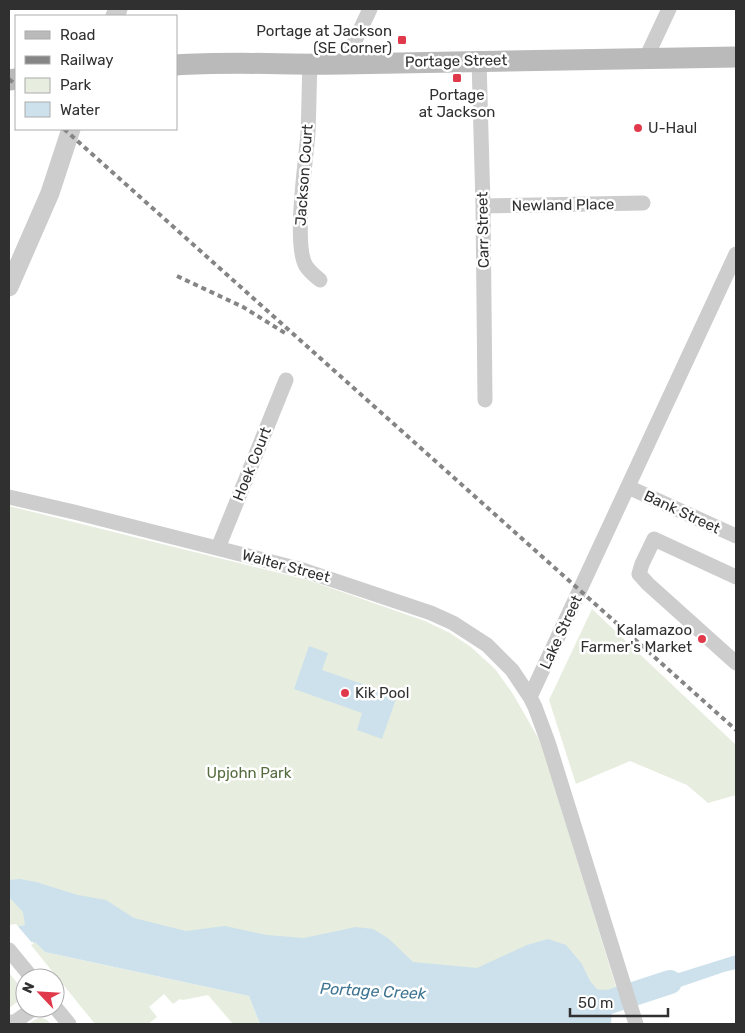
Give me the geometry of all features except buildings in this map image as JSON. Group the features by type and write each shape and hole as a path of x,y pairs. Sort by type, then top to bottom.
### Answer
{"main road":[{"name":"Portage Street","path":"178,65 736,57"}],"street":[{"path":"344,64 370,9"},
{"path":"646,58 669,9"},
{"name":"Carr Street","path":"479,60 485,400"},
{"name":"Jackson Court","path":"310,64 308,131 300,221 302,254 306,267 320,280"},
{"path":"9,287 50,193 71,130"},
{"name":"Newland Place","path":"483,206 644,203"},
{"name":"Lake Street","path":"530,697 736,254"},
{"name":"Hoek Court","path":"218,548 286,380"},
{"name":"Bank Street","path":"628,487 736,536"},
{"name":"Walter Street","path":"9,497 218,548 334,579 412,606 453,623 493,650 512,670 530,697"},
{"path":"736,577 654,539 642,564 640,574 648,584 736,663"},
{"path":"530,697 548,742 636,1024"},
{"path":"9,950 24,968"},
{"path":"9,1022 15,1022 20,1018"}],"green space":[{"name":"Upjohn Park","path":"9,506 308,580 425,621 450,633 471,647 495,669 513,694 541,743 617,990 609,996 512,987 26,925 9,928"},
{"path":"592,609 736,745 736,795 708,803 687,785 630,761 576,784 549,700"},
{"path":"33,942 36,943 45,952 249,996 260,1024 233,1024 208,995 180,999 173,1004 164,994 149,1007 157,1017 148,1024 95,1024 65,987 65,968 50,968 31,945"},
{"path":"9,973 15,980 15,1004 9,1008"},
{"path":"38,1018 42,1018 51,1024 28,1024"}],"water":[{"name":"Kik Pool","path":"309,646 328,653 322,670 397,696 382,739 357,730 362,713 294,689"},
{"path":"20,879 78,895 106,900 134,918 186,931 225,926 267,935 304,938 356,927 373,929 388,938 413,962 477,968 527,945 548,939 566,945 582,964 590,981 602,995 609,996 612,993 617,1009 612,1010 611,1024 260,1024 249,996 45,952 33,942 9,945 9,928 25,925 23,912 9,897 9,880"},
{"path":"736,955 736,969 642,1000 637,986"}],"pier":[{"path":"16,924 33,944 9,948 9,925"}],"waterway":[{"name":"Portage Creek","path":"584,1001 609,1002 670,982"}],"railway":[{"path":"9,79 15,84"},
{"path":"65,130 736,730"},
{"path":"177,276 243,307 285,333"}],"place":[{"name":"Portage at Jackson (SE Corner)","path":"402,40"},
{"name":"Portage at Jackson","path":"457,78"},
{"name":"U-Haul","path":"638,128"},
{"name":"Kalamazoo Farmer's Market","path":"702,639"},
{"name":"Kik Pool","path":"345,693"}]}
